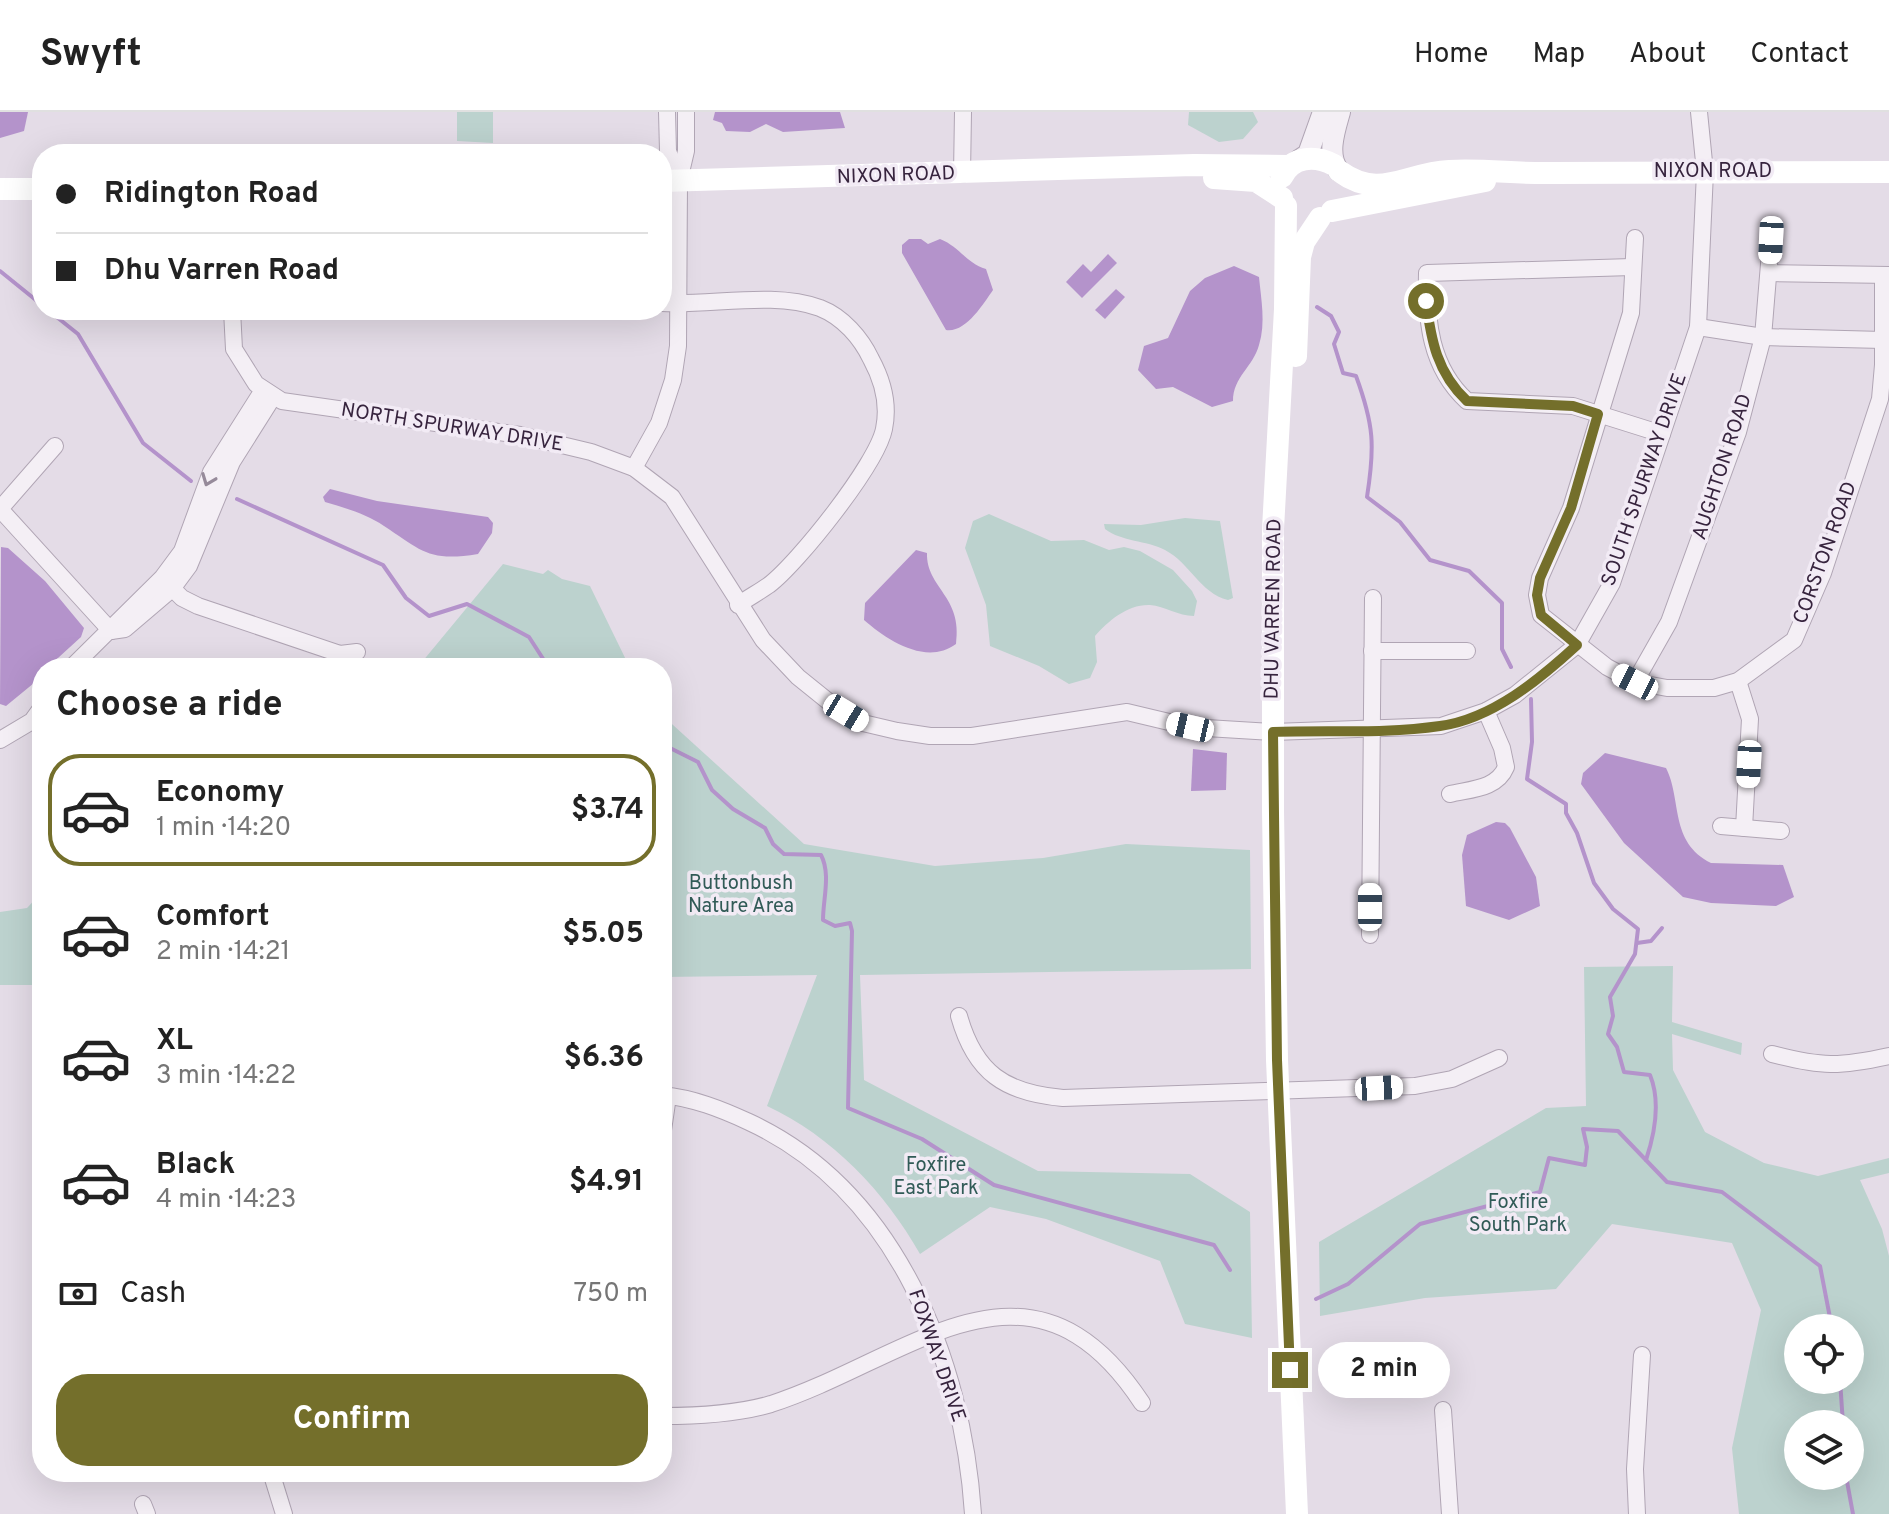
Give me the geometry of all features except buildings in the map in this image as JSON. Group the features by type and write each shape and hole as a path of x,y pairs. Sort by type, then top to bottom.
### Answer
{"main road":[{"path":"1319,159 1336,168 1341,193 1326,215 1302,216 1284,202 1282,177 1294,163 1319,159"},
{"name":"NIXON ROAD","path":"672,181 1294,163"},
{"name":"NIXON ROAD","path":"1336,168 1356,183 1376,186 1444,171 1889,172"},
{"name":"NIXON ROAD","path":"1130,170 1256,181 1284,202"},
{"name":"NIXON ROAD","path":"1326,215 1470,183 1538,173"},
{"path":"0,189 32,189"},
{"name":"DHU VARREN ROAD","path":"1278,472 1284,202"},
{"name":"DHU VARREN ROAD","path":"1297,1514 1278,1092 1273,529 1278,472 1299,335 1300,257 1310,229 1326,215"}],"street":[{"path":"667,112 668,144"},
{"path":"672,177 686,151 686,112"},
{"path":"962,174 963,112"},
{"path":"1294,163 1308,154 1323,112"},
{"path":"1336,168 1334,138 1340,112"},
{"name":"SOUTH SPURWAY DRIVE","path":"1273,732 1441,726 1486,711 1515,695 1577,645 1612,583 1698,327 1705,172 1699,112"},
{"name":"CORSTON ROAD","path":"1635,238 1631,313 1571,508 1540,578 1537,595 1541,615 1577,645 1635,682 1667,688 1714,688 1738,681 1794,640 1812,601 1880,399 1886,275"},
{"name":"AUGHTON ROAD","path":"1635,682 1669,622 1738,432 1763,337 1771,240"},
{"path":"1632,267 1427,273 1430,337 1442,371 1467,401 1573,406 1662,434"},
{"path":"1769,273 1886,275"},
{"path":"672,303 767,302 821,308 851,330 870,356 883,386 884,429 863,476 780,575 738,605"},
{"path":"634,468 659,423 673,380 678,346 672,317"},
{"path":"82,658 111,631 119,617 167,583 211,472 226,457 268,393 234,349 233,320"},
{"path":"1698,327 1763,337 1883,340"},
{"name":"NORTH SPURWAY DRIVE","path":"268,393 311,407 520,435 591,452 634,468 672,497 693,525 738,605 763,640 829,702 863,723 930,736 972,736 1127,712 1190,727 1273,732"},
{"path":"55,446 0,509 111,631"},
{"path":"167,583 198,606 330,658"},
{"path":"1370,935 1373,598"},
{"path":"1372,651 1467,651"},
{"path":"344,658 357,652"},
{"path":"1738,681 1750,719 1744,828"},
{"path":"1450,794 1489,785 1499,780 1506,767 1502,748 1486,711"},
{"path":"0,740 32,721"},
{"path":"1721,826 1781,831"},
{"path":"959,1016 970,1051 983,1067 1018,1088 1042,1096 1089,1098 1428,1085 1452,1079 1499,1058"},
{"path":"1772,1054 1830,1066 1889,1056"},
{"name":"FOXWAY DRIVE","path":"672,1097 706,1103 760,1127 833,1176 866,1212 898,1257 916,1291 932,1335 960,1422 973,1514"},
{"path":"672,1415 732,1412 768,1405 932,1335 992,1316 1023,1316 1073,1331 1097,1348 1124,1376 1142,1403"},
{"path":"1637,1514 1635,1469 1642,1355"},
{"path":"1443,1410 1450,1514"},
{"path":"274,1482 284,1514"}],"green space":[{"path":"457,112 493,112 493,143 457,141"},
{"path":"1189,112 1253,112 1258,122 1243,139 1219,142 1188,125"},
{"path":"989,514 1051,541 1084,540 1109,550 1124,547 1140,551 1173,570 1192,591 1197,601 1194,616 1150,605 1126,610 1095,636 1097,662 1090,678 1069,684 1039,666 990,646 986,605 965,548 973,521"},
{"path":"1185,518 1220,521 1233,598 1228,600 1210,591 1165,550 1119,536 1105,529 1104,524 1141,525"},
{"path":"503,564 543,574 548,570 562,579 590,586 625,658 425,658"},
{"name":"Buttonbush Nature Area","path":"672,724 804,844 935,866 1043,858 1126,844 1250,850 1251,969 860,975 864,1080 1038,1171 1190,1174 1250,1212 1252,1338 1185,1324 1160,1261 1046,1219 990,1207 920,1254 890,1209 855,1168 813,1133 767,1106 817,975 672,977"},
{"path":"32,903 32,985 0,985 0,912 27,908"},
{"name":"Foxfire South Park","path":"1673,966 1672,1022 1742,1043 1741,1055 1672,1034 1673,1070 1705,1132 1764,1163 1818,1176 1889,1158 1889,1173 1860,1180 1882,1229 1889,1256 1889,1514 1739,1514 1732,1448 1761,1310 1732,1243 1612,1224 1556,1289 1425,1298 1320,1316 1319,1242 1546,1108 1586,1106 1584,967"}],"shaded area":[{"path":"0,112 28,112 24,131 0,138"},
{"path":"715,112 840,112 845,128 783,132 766,124 750,132 726,131 722,123 713,120"},
{"path":"909,239 921,239 928,244 940,239 986,269 993,290 960,327 946,330 902,253 902,245"},
{"path":"1108,254 1117,263 1082,298 1066,282 1083,264 1091,272"},
{"path":"1234,266 1259,277 1263,320 1259,345 1236,385 1233,401 1212,407 1173,387 1156,389 1138,370 1144,346 1168,338 1190,291 1205,278"},
{"path":"1116,289 1125,297 1105,319 1095,310"},
{"path":"330,489 377,501 488,517 493,523 492,533 478,554 437,555 418,548 370,518 325,502 323,497"},
{"path":"1,547 8,548 45,581 84,628 81,637 58,658 32,658 32,685 6,706 0,704"},
{"path":"916,550 927,553 932,575 954,614 956,644 944,650 932,652 907,648 864,620 865,603"},
{"path":"1193,749 1227,753 1226,790 1191,791"},
{"path":"1605,753 1666,768 1688,844 1711,863 1783,865 1794,897 1776,906 1711,903 1683,897 1624,843 1581,784 1583,773"},
{"path":"1496,822 1505,823 1510,828 1536,877 1540,906 1509,920 1466,906 1462,855 1467,835"}],"waterway":[{"path":"0,271 32,297"},
{"path":"1317,307 1331,316 1339,332 1334,344 1343,373 1356,376 1370,422 1372,449 1367,497 1400,522 1430,560 1469,571 1502,603 1502,649 1511,667"},
{"path":"60,320 78,334 143,443 191,481"},
{"path":"237,499 383,565 406,598 429,616 467,604 529,637 543,658"},
{"path":"1531,699 1532,742 1527,779 1566,804 1566,813 1577,833 1594,883 1613,909 1638,929 1635,954 1610,997 1613,1016 1608,1034 1617,1047 1624,1072 1650,1075 1656,1118 1646,1160"},
{"path":"672,749 698,762 712,790 733,809 765,828 773,844 784,854 821,855 826,878 823,920 835,926 850,923 852,931 848,1108 922,1139 994,1185 1214,1245 1230,1270"},
{"path":"1637,943 1651,941 1662,928"},
{"path":"1316,1299 1348,1284 1420,1224 1540,1192 1549,1158 1585,1165 1587,1147 1583,1129 1618,1131 1667,1182 1722,1192 1820,1266 1829,1314"},
{"path":"1841,1394 1842,1410"},
{"path":"1849,1490 1853,1514"}],"route":[{"path":"1290,1370 1277,1060 1273,732 1441,726 1459,721 1515,695 1577,645 1541,615 1537,595 1540,578 1571,508 1598,414 1573,406 1467,401 1451,386 1442,371 1430,337 1426,301"}],"park label":[{"name":"Foxfire East Park","path":"936,1178"}]}
